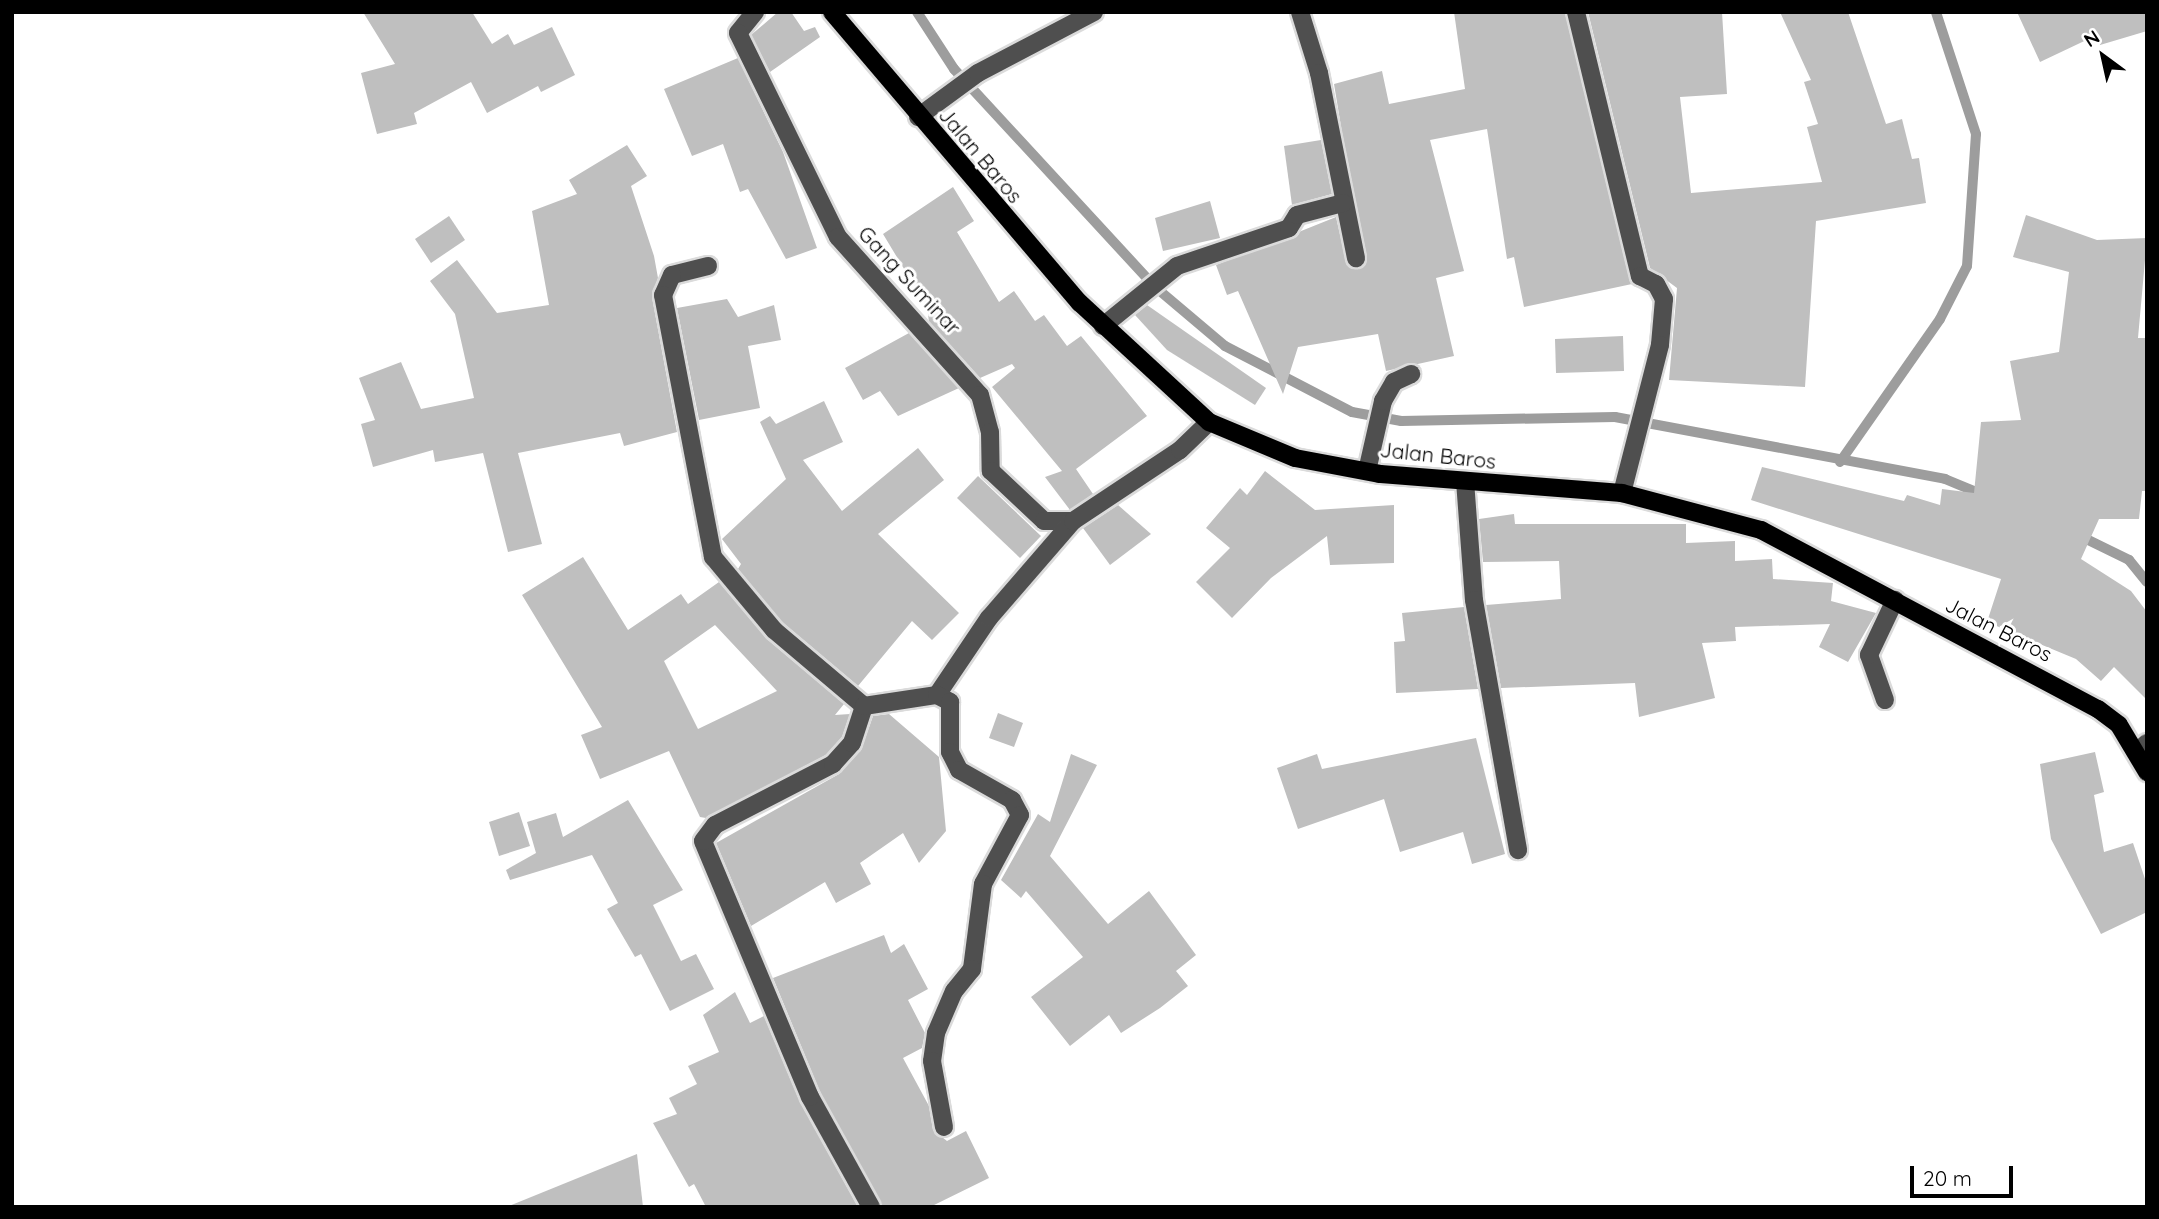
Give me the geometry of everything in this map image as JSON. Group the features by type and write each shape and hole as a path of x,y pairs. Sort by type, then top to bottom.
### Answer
{"main road":[{"name":"Jalan Baros","path":"832,12 918,117 1103,326 1209,422 1296,458 1367,471 1622,494 1761,530 2098,709 2142,747 2147,772"}],"street":[{"name":"Gang Suminar","path":"755,12 738,33 817,201 866,273 939,342 980,395 990,432 991,471 1044,521 1073,521"},
{"path":"918,117 978,73 1094,12"},
{"path":"1300,12 1320,73 1343,203 1356,258"},
{"path":"1576,12 1640,276 1656,284 1664,299 1645,410 1622,494"},
{"path":"1103,326 1160,277 1289,228 1297,215 1343,203"},
{"path":"708,266 672,275 663,295 713,557 774,630 864,706 937,695 950,702 950,752 959,770 1012,800 1020,815 983,884 972,969 954,991 936,1033 932,1061 944,1127"},
{"path":"1367,471 1383,401 1394,382 1411,374"},
{"path":"937,695 989,618 1073,521 1180,450 1209,422"},
{"path":"1465,481 1474,600 1518,850"},
{"path":"1885,700 1869,655 1895,600"},
{"path":"864,706 852,743 833,765 715,824 703,841 810,1097 871,1207"}],"building":[{"path":"363,12 472,12 492,44 508,34 514,45 552,27 575,75 541,92 538,86 487,113 471,82 414,113 417,124 377,134 361,73 395,64"},
{"path":"778,12 791,12 804,31 815,27 820,37 770,72 751,35"},
{"path":"1454,12 1565,12 1632,284 1524,307 1514,257 1507,259 1487,129 1430,140 1464,271 1436,278 1454,356 1386,371 1378,334 1298,347 1283,394 1238,291 1227,295 1216,265 1336,217 1347,265 1364,266 1334,84 1382,71 1389,104 1465,89"},
{"path":"1588,12 1722,12 1727,94 1680,97 1691,193 1822,182 1807,127 1818,124 1804,82 1811,80 1780,12 1848,12 1886,124 1902,119 1912,159 1919,158 1926,203 1816,221 1805,387 1669,380 1677,288 1650,268"},
{"path":"2017,12 2147,12 2147,31 2100,45 2097,35 2040,62"},
{"path":"738,58 783,152 817,248 786,259 748,189 740,192 723,144 692,156 664,89"},
{"path":"1321,140 1332,194 1292,205 1284,146"},
{"path":"627,145 647,176 631,186 654,256 658,278 652,297 677,432 624,446 620,433 518,453 542,544 508,552 483,453 435,462 433,450 373,467 361,424 375,420 359,378 401,362 421,409 474,398 455,314 430,281 457,260 497,313 549,305 532,211 577,194 569,180"},
{"path":"953,187 974,221 957,232 999,302 1014,291 1035,321 1044,315 1067,346 1081,336 1147,416 1076,469 1093,494 1070,510 1045,477 1062,471 992,387 1015,368 1012,364 980,378 929,322 927,307 883,234"},
{"path":"1210,201 1220,238 1163,251 1155,218"},
{"path":"2026,215 2097,240 2147,238 2138,338 2147,338 2147,491 2142,491 2139,519 2099,519 2081,559 2131,591 2147,612 2147,700 2114,667 2101,681 2076,659 1987,622 2001,579 1751,500 1762,467 1904,501 1907,495 1940,505 1942,489 1974,493 1981,422 2021,420 2010,361 2059,352 2069,272 2013,257"},
{"path":"449,216 465,240 431,263 415,239"},
{"path":"727,299 738,317 774,305 781,340 748,346 760,408 699,420 677,308"},
{"path":"1147,305 1266,388 1255,405 1167,350 1135,315"},
{"path":"909,333 959,388 898,416 880,391 863,400 845,368"},
{"path":"1623,336 1624,371 1556,373 1555,339"},
{"path":"824,401 843,442 803,460 842,511 918,448 944,480 878,534 959,613 932,640 912,621 858,686 782,622 738,569 741,564 722,539 786,479 760,422 770,416 776,424"},
{"path":"1265,471 1315,510 1394,505 1394,563 1330,565 1327,536 1271,578 1232,618 1196,582 1230,548 1206,528 1240,488 1247,495"},
{"path":"978,476 1041,536 1020,558 957,498"},
{"path":"1118,505 1151,534 1110,565 1083,528"},
{"path":"1514,514 1515,524 1686,524 1686,543 1735,541 1735,561 1772,559 1773,579 1833,583 1831,601 1876,613 1848,662 1819,647 1830,624 1735,627 1736,641 1702,643 1715,698 1639,717 1635,683 1501,688 1486,605 1561,599 1559,561 1483,562 1479,519"},
{"path":"583,557 628,630 681,594 688,604 719,582 767,639 844,704 835,715 850,714 842,737 826,755 706,818 700,817 669,751 600,779 581,735 602,727 522,595","holes":["715,625 777,691 698,729 664,661"]},
{"path":"1464,607 1478,689 1396,693 1394,642 1405,641 1402,613"},
{"path":"998,713 1023,723 1014,747 989,738"},
{"path":"889,714 939,757 946,831 919,863 903,833 860,863 871,884 836,903 825,882 751,926 716,843 839,774 861,750 873,716"},
{"path":"1476,738 1505,854 1472,864 1463,832 1400,852 1384,799 1298,829 1277,768 1317,754 1322,769"},
{"path":"2095,752 2104,792 2094,795 2104,852 2133,843 2147,885 2147,912 2101,934 2051,839 2040,764"},
{"path":"1071,754 1097,765 1050,856 1108,924 1149,891 1196,955 1176,971 1188,986 1160,1008 1121,1033 1109,1015 1070,1046 1031,997 1083,957 1026,891 1021,898 1001,880 1038,814 1050,822"},
{"path":"628,800 683,890 653,905 681,961 696,954 714,989 670,1011 641,954 635,957 607,909 618,903 592,855 510,880 506,870 536,853 527,822 556,813 563,837"},
{"path":"519,812 530,846 499,856 489,822"},
{"path":"884,935 891,953 904,944 928,989 908,1000 925,1033 922,1048 903,1058 929,1106 933,1130 947,1141 966,1131 989,1178 930,1207 882,1207 820,1092 773,978"},
{"path":"735,992 750,1023 764,1016 800,1102 858,1207 706,1207 694,1184 689,1187 653,1123 677,1114 669,1098 697,1084 688,1066 719,1052 703,1015"},
{"path":"637,1154 643,1207 509,1206"}],"waterway":[{"path":"917,12 954,69 1154,286 1225,346 1352,412 1401,421 1615,417 1945,479 1986,496"},
{"path":"1840,462 1940,319 1967,266 1976,134 1936,12"},
{"path":"2078,535 2129,560 2147,582"}]}
